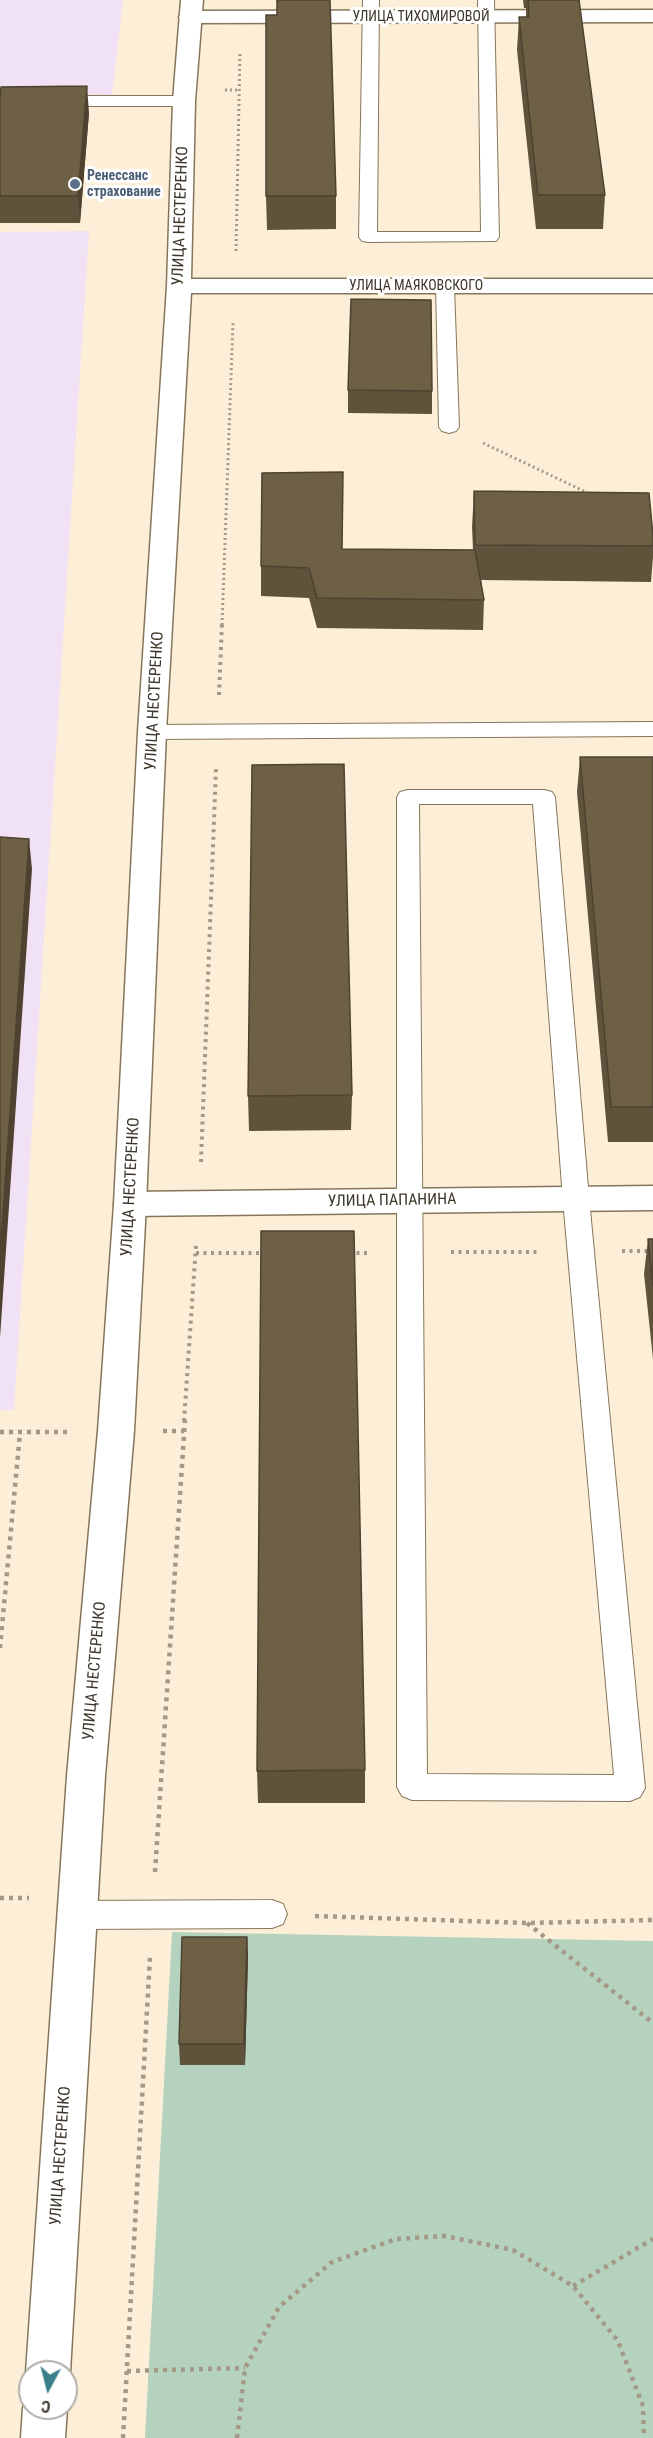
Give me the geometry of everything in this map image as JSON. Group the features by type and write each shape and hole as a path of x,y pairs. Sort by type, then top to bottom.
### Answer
{"street":[{"name":"УЛИЦА ТИХОМИРОВОЙ","path":"191,9 486,8 653,16"},
{"name":"УЛИЦА НЕСТЕРЕНКО","path":"49,2360 76,1915 115,1443 130,1204 152,732 179,286 184,101 191,9"},
{"name":"УЛИЦА МАЯКОВСКОГО","path":"179,286 653,286"},
{"name":"УЛИЦА ПАПАНИНА","path":"130,1204 653,1198"},
{"path":"43,2438 44,2420"}],"lane":[{"path":"371,9 368,237 490,237 486,8"},
{"path":"0,101 184,101"},
{"path":"445,286 449,427"},
{"path":"152,732 653,729"},
{"path":"408,797 544,797 576,1199 630,1788 412,1787 408,1201 408,797"},
{"path":"76,1915 272,1914"}],"path":[{"path":"449,427 599,498"},
{"path":"0,1648 20,1433"},
{"path":"0,1898 30,1898"},
{"path":"272,1914 527,1923 653,1920"},
{"path":"527,1923 653,2024"},
{"path":"237,2438 245,2368 279,2307 332,2262 396,2239 445,2236 513,2250 573,2286 618,2341 644,2406 644,2438"},
{"path":"573,2286 653,2239"},
{"path":"127,2371 245,2368"}],"shaded area":[{"path":"0,0 123,0 112,95 0,93"},
{"path":"89,231 14,1410 0,1410 0,232"}],"green space":[{"path":"172,1932 653,1941 653,2438 145,2438"}],"building":[{"path":"277,0 330,0 336,196 266,196 266,15 277,15"},
{"path":"528,0 579,0 605,195 538,195 519,17 529,17"},
{"path":"87,86 78,196 0,196 1,87"},
{"path":"351,299 431,300 432,391 348,390"},
{"path":"343,472 342,549 475,550 484,600 317,598 309,568 261,566 262,473"},
{"path":"474,491 649,493 653,546 475,545"},
{"path":"580,757 653,757 653,1107 611,1107"},
{"path":"344,764 352,1095 248,1096 252,765"},
{"path":"0,837 29,839 0,1257"},
{"path":"261,1231 354,1231 365,1770 257,1771"},
{"path":"648,1239 653,1239 653,1286"},
{"path":"182,1937 247,1937 244,2044 179,2044"}],"place":[{"name":"Ренессанс страхование","path":"75,184"}]}
